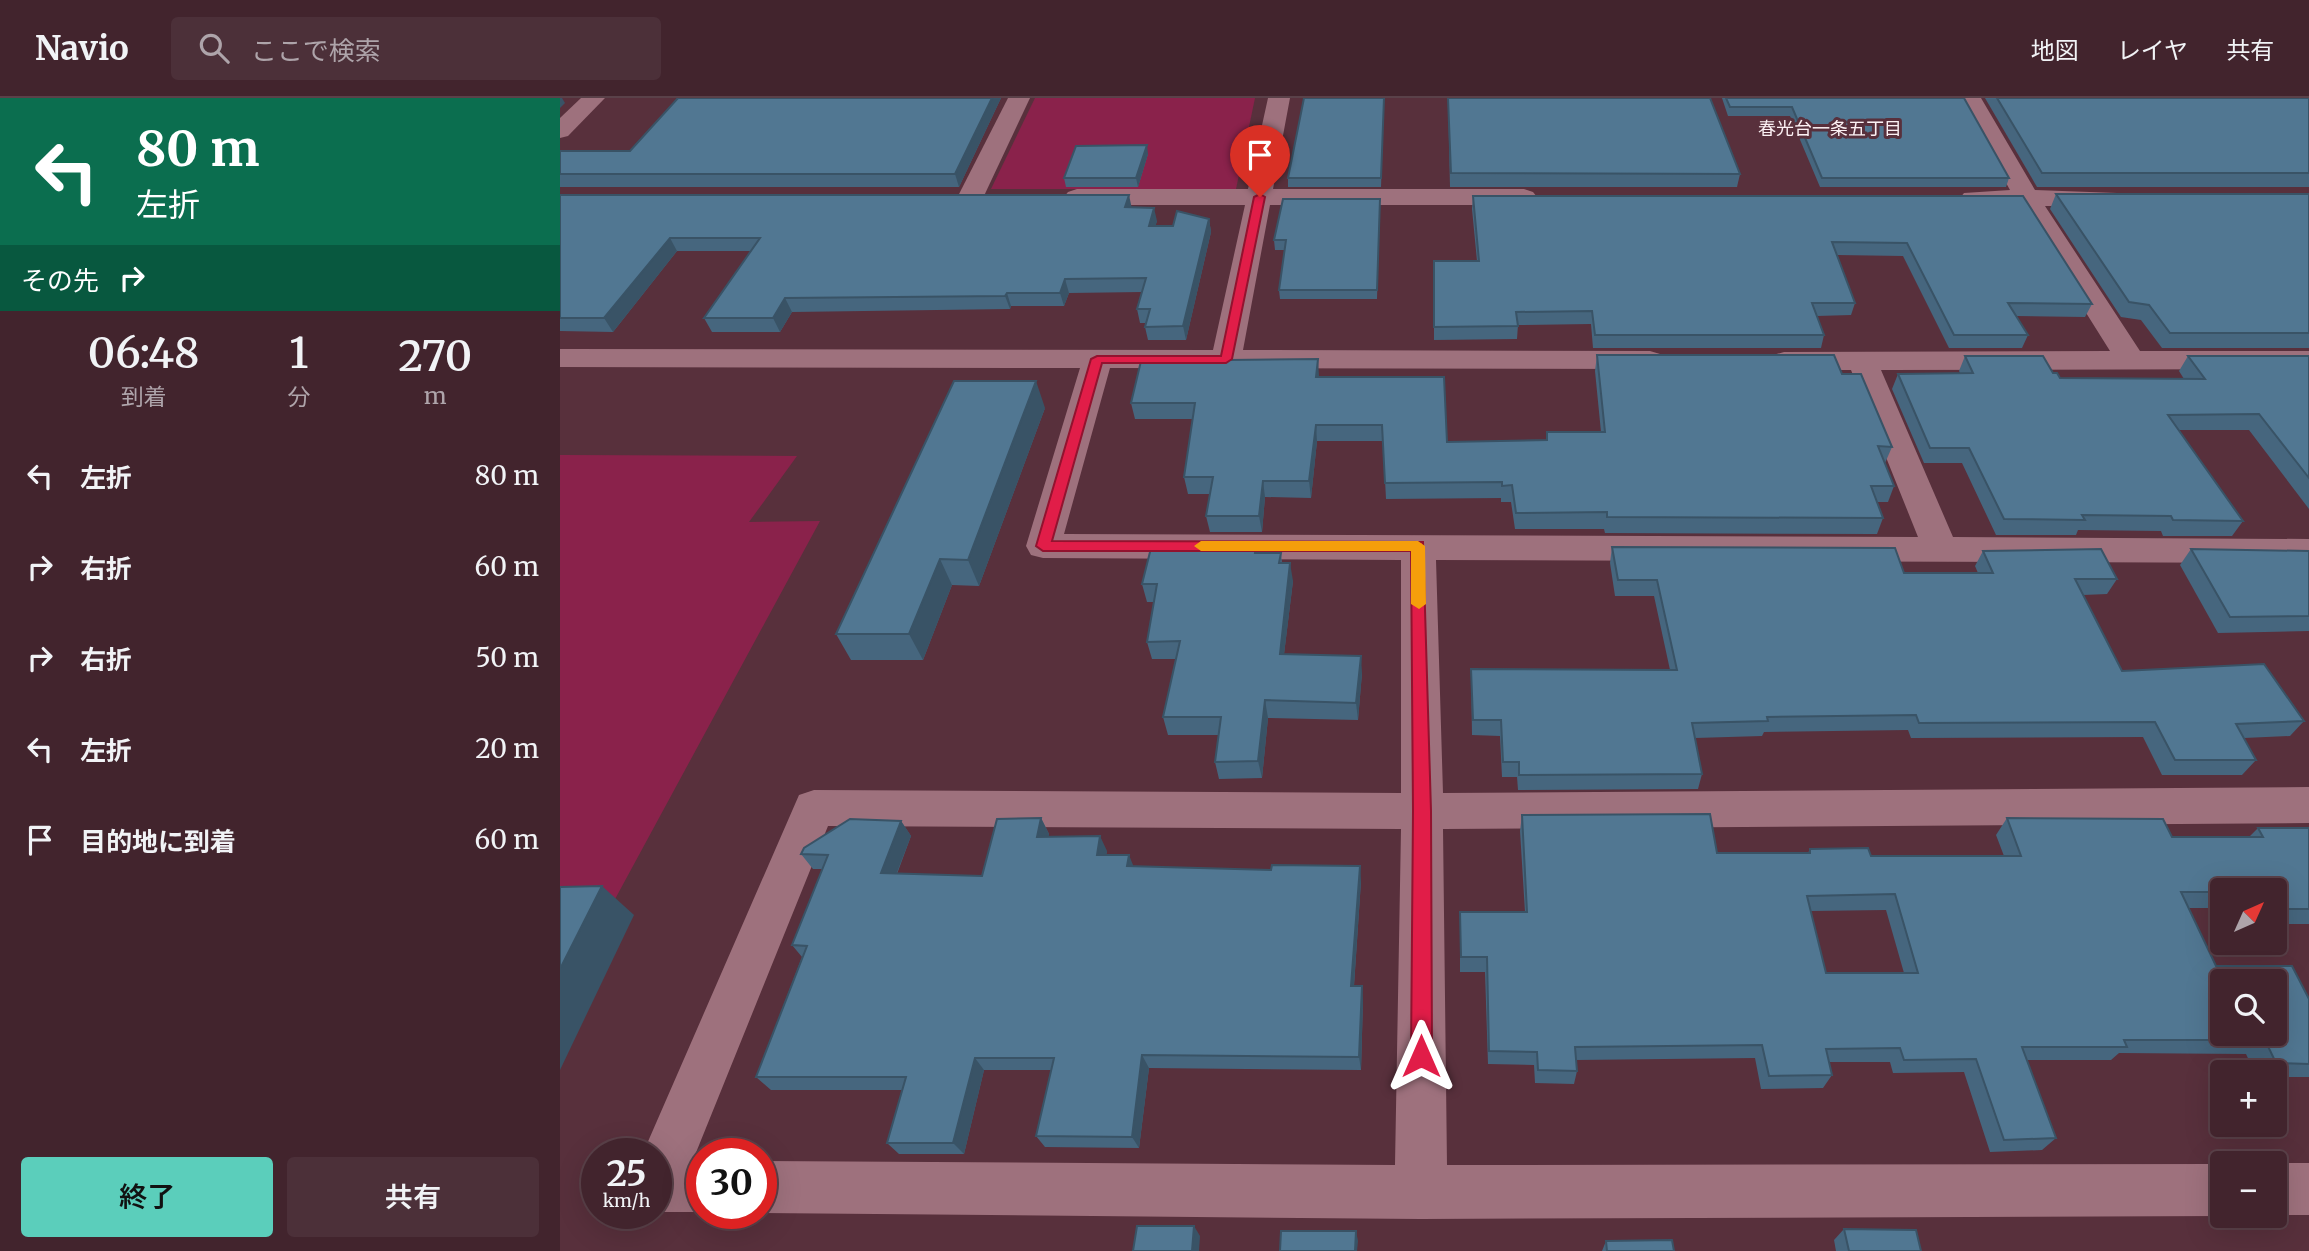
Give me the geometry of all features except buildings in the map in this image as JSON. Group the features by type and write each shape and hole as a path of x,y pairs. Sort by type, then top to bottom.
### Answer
{"street":[{"path":"560,131 594,98"},
{"path":"970,198 1019,98"},
{"path":"1226,359 1279,98"},
{"path":"1970,98 2027,198 2130,359"},
{"path":"943,198 998,198"},
{"path":"1053,198 1553,198"},
{"path":"1944,198 2135,198"},
{"path":"560,358 1682,360"},
{"path":"1097,359 1043,546 2309,551"},
{"path":"1752,361 2309,360"},
{"path":"1862,361 1940,548"},
{"path":"1418,546 1422,811 1421,1192"},
{"path":"672,1148 814,808 1422,811 2309,805"},
{"path":"777,1187 1421,1192 2210,1190"},
{"path":"2287,1189 2309,1189"}],"shaded area":[{"path":"1035,98 1255,98 1236,189 991,189"},
{"path":"560,455 797,456 749,522 820,521 614,901 560,901"}],"slow traffic":[{"path":"1201,546 1418,546 1419,604"}],"district":[{"name":"春光台一条五丁目","path":"1830,129"}],"route":[{"path":"1260,197 1226,359 1097,359 1043,546 1418,546 1422,811 1421,1056"}]}
